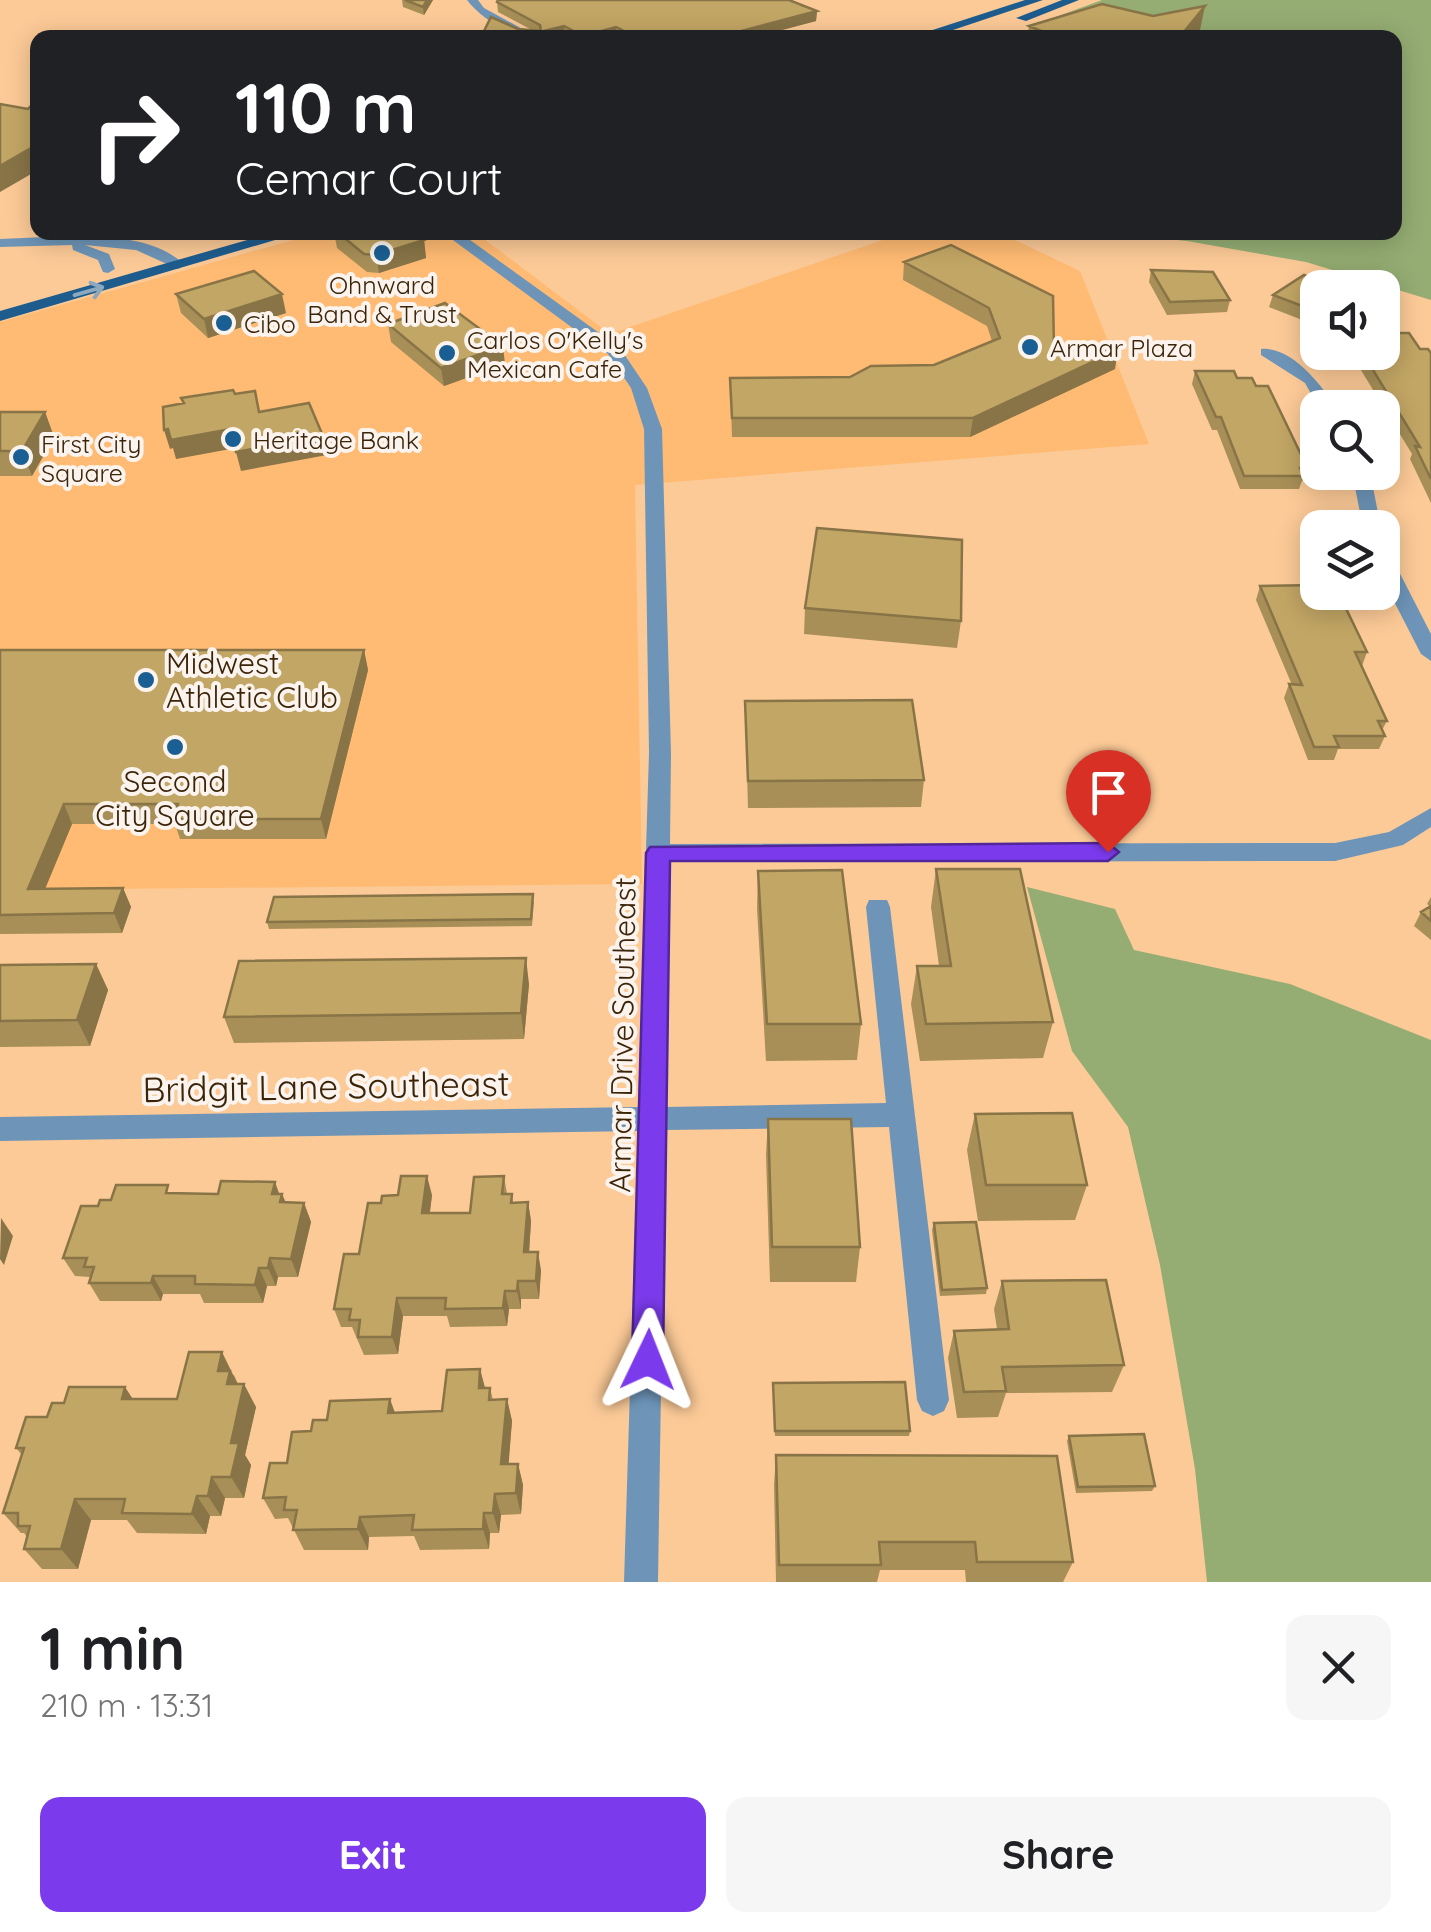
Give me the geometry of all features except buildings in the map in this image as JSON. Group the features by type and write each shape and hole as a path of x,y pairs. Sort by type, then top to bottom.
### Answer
{"main road":[{"path":"940,30 1037,0"},
{"path":"979,30 1073,0"},
{"path":"0,316 218,240"},
{"path":"0,299 108,269 258,240"}],"street":[{"path":"472,0 480,10 519,30"},
{"name":"Armar Drive Southeast","path":"460,240 614,351 639,388 653,429 658,853 642,1582"},
{"path":"0,243 106,243 171,259"},
{"path":"50,243 92,249 104,257 108,269"},
{"path":"1267,352 1311,380 1317,390"},
{"path":"1400,593 1431,654"},
{"path":"658,853 1334,852 1395,838 1431,816"},
{"path":"878,908 933,1400"},
{"name":"Bridgit Lane Southeast","path":"0,1129 900,1115"}],"shaded area":[{"path":"293,240 485,240 610,334 883,240 1015,240 1080,271 1149,444 635,485 642,884 0,890 0,322"}],"green space":[{"path":"1102,0 1431,0 1431,300 1400,291 1400,270 1332,270 1177,240 1402,240 1402,30 1041,30 1031,26"},
{"path":"1027,887 1115,909 1134,950 1290,984 1431,1040 1431,1582 1207,1582 1195,1469 1160,1265 1128,1127 1072,1051"}],"place":[{"name":"Ohnward Band & Trust","path":"382,253"},
{"name":"Cibo","path":"224,323"},
{"name":"Armar Plaza","path":"1030,347"},
{"name":"Carlos O'Kelly's Mexican Cafe","path":"447,353"},
{"name":"Heritage Bank","path":"233,439"},
{"name":"First City Square","path":"21,457"},
{"name":"Midwest Athletic Club","path":"146,680"},
{"name":"Second City Square","path":"175,747"}],"route":[{"path":"648,1360 658,853 1108,852"}]}
